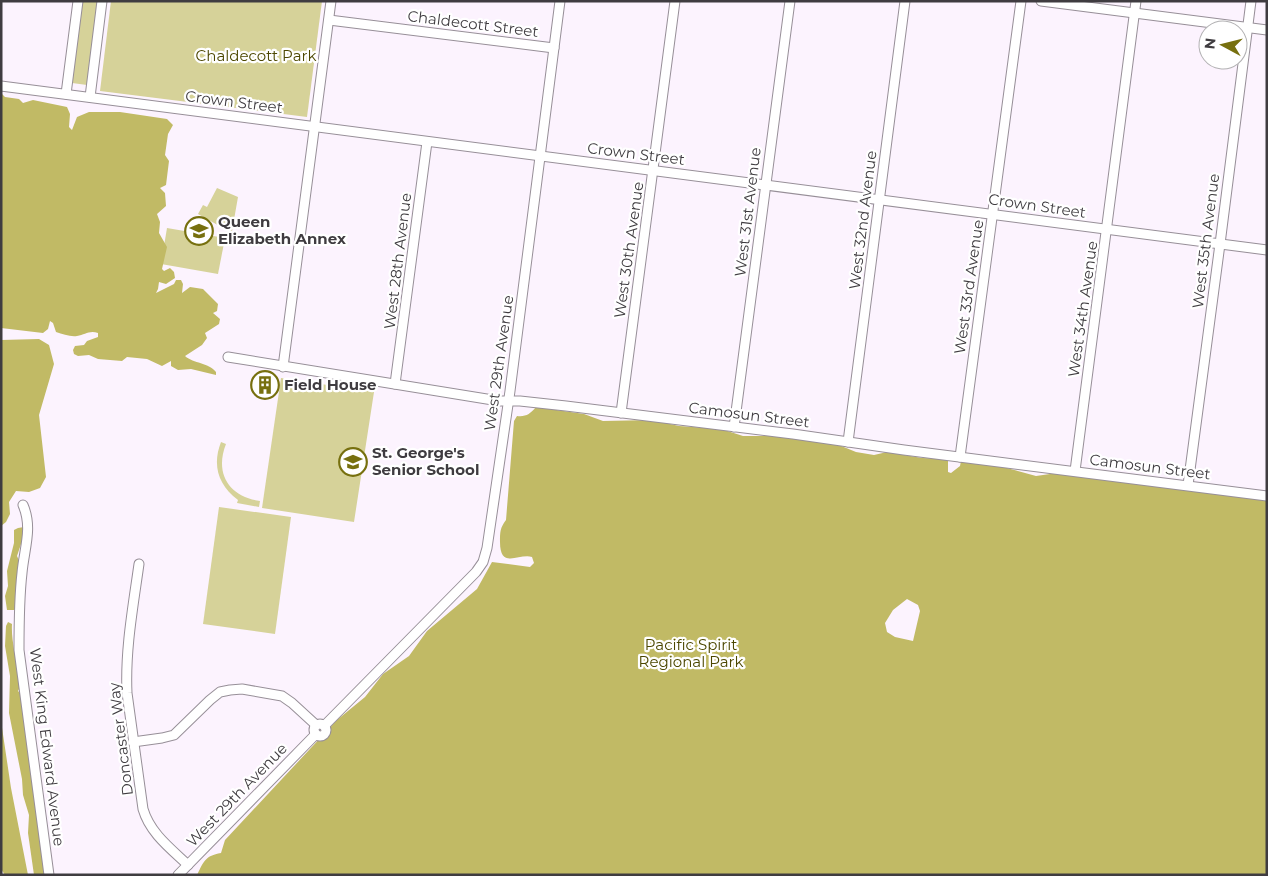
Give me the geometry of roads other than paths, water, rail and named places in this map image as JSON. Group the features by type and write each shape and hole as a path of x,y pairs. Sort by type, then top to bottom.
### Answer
{"street":[{"path":"66,94 78,1"},
{"path":"90,97 102,1"},
{"path":"283,367 331,1"},
{"name":"West 29th Avenue","path":"178,875 319,728 412,638 476,572 483,562 489,539 508,401 560,1"},
{"name":"West 30th Avenue","path":"621,412 675,1"},
{"name":"West 31st Avenue","path":"734,427 790,1"},
{"name":"West 32nd Avenue","path":"848,442 905,1"},
{"name":"West 33rd Avenue","path":"960,457 1021,1"},
{"path":"1041,1 1198,21"},
{"name":"West 34th Avenue","path":"1075,471 1136,1"},
{"name":"West 35th Avenue","path":"1248,20 1251,1"},
{"name":"Chaldecott Street","path":"329,20 554,48"},
{"path":"1248,27 1267,30"},
{"name":"West 35th Avenue","path":"1188,485 1242,70"},
{"name":"Crown Street","path":"1,86 1267,250"},
{"name":"West 28th Avenue","path":"395,384 427,142"},
{"name":"Camosun Street","path":"228,358 508,401 621,412 1267,496"},
{"name":"West King Edward Avenue","path":"22,505 28,516 28,528 22,571 19,650 49,875"},
{"name":"Doncaster Way","path":"139,564 126,678 133,742 146,819 153,831 188,865"},
{"path":"133,742 174,735 220,692 242,689 282,696 292,702 319,728"}],"place":[{"name":"Queen Elizabeth Annex","path":"199,231"},
{"name":"Field House","path":"265,385"},
{"name":"St. George's Senior School","path":"353,462"}],"park label":[{"name":"Chaldecott Park","path":"256,56"},
{"name":"Pacific Spirit Regional Park","path":"691,654"}]}
